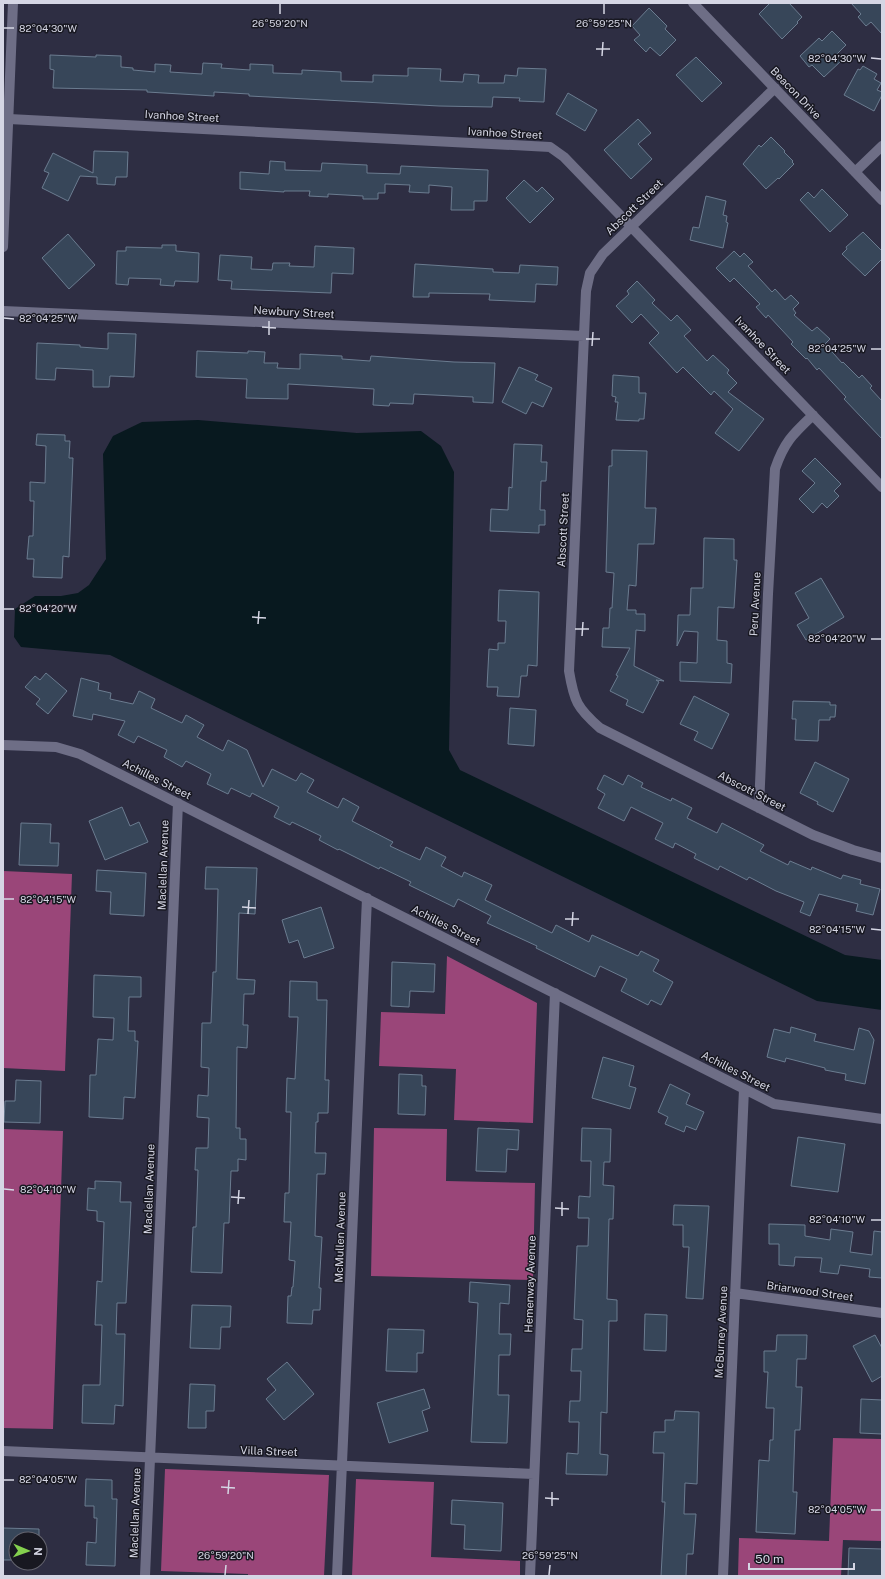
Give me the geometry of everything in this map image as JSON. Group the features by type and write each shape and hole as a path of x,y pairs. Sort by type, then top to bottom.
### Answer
{"street":[{"path":"3,247 14,3"},
{"name":"Beacon Drive","path":"692,3 882,200"},
{"name":"Abscott Street","path":"775,88 601,256 590,273 586,291 569,671 573,695 584,714 600,728 814,835 853,850 882,858"},
{"name":"Ivanhoe Street","path":"8,119 550,147 564,157 632,226 882,487"},
{"path":"855,172 882,146"},
{"name":"Newbury Street","path":"3,311 584,336"},
{"name":"Peru Avenue","path":"759,808 775,469 779,454 790,437 813,415"},
{"name":"Achilles Street","path":"3,745 56,747 80,754 774,1104 882,1119"},
{"name":"Maclellan Avenue","path":"145,1576 178,803"},
{"name":"McMullen Avenue","path":"337,1576 367,898"},
{"name":"Hemenway Avenue","path":"530,1576 555,994"},
{"name":"McBurney Avenue","path":"723,1576 744,1089"},
{"name":"Briarwood Street","path":"735,1293 882,1313"},
{"name":"Villa Street","path":"3,1451 534,1474"}],"shaded area":[{"path":"198,420 357,433 421,431 441,446 454,472 449,750 460,770 845,955 882,960 882,1010 817,1001 110,655 21,647 14,637 15,609 35,596 61,596 78,593 89,585 106,559 103,454 113,436 142,422"},
{"path":"3,871 72,874 65,1071 3,1068"},
{"path":"447,956 537,1003 533,1123 454,1120 456,1069 379,1066 381,1012 445,1014"},
{"path":"374,1128 447,1129 446,1181 535,1183 533,1280 371,1276"},
{"path":"3,1129 63,1131 53,1429 3,1428"},
{"path":"833,1438 882,1439 882,1541 843,1540 841,1576 738,1576 739,1538 829,1541"},
{"path":"165,1469 329,1475 324,1576 248,1576 248,1574 161,1571"},
{"path":"356,1479 434,1482 431,1557 520,1561 520,1576 352,1576"}],"building":[{"path":"770,3 789,3 802,17 782,39 759,14"},
{"path":"851,3 882,3 882,34 871,22 866,26 858,17 861,14"},
{"path":"649,8 667,26 665,29 676,40 660,56 650,47 646,52 634,40 640,35 632,26"},
{"path":"832,31 846,45 835,56 841,61 824,77 812,65 809,67 800,56 819,38 822,41"},
{"path":"50,55 96,57 96,55 121,56 121,67 133,68 133,70 155,72 155,64 171,65 170,72 202,74 203,63 222,64 221,68 250,70 250,64 273,65 273,73 302,74 302,70 341,72 341,81 373,82 373,75 408,76 408,68 441,69 440,81 463,82 464,74 479,75 478,83 504,83 505,75 517,76 518,68 546,69 544,102 519,101 520,98 493,97 492,107 439,106 249,96 249,94 214,92 214,96 147,92 147,90 53,88 54,70 50,69"},
{"path":"696,57 722,83 702,102 676,75"},
{"path":"863,66 877,74 874,79 881,83 877,90 882,92 882,95 874,111 844,95 858,69 860,70"},
{"path":"568,93 597,110 585,131 556,114"},
{"path":"638,119 651,133 638,144 652,159 631,179 604,150"},
{"path":"771,137 785,151 784,152 794,164 766,189 743,164 759,145 761,147"},
{"path":"94,151 128,152 127,177 116,177 115,185 97,184 97,177 80,176 68,201 42,188 49,173 44,171 53,153 93,173"},
{"path":"270,161 285,162 285,170 321,171 322,163 367,165 367,173 400,174 401,166 488,170 487,201 474,201 474,210 451,210 452,187 429,185 429,193 409,192 410,185 385,184 385,193 378,193 378,199 363,199 363,196 328,194 328,197 309,196 310,191 284,192 240,189 240,172 269,174"},
{"path":"524,180 537,192 542,187 554,199 530,223 506,198"},
{"path":"822,189 848,215 830,232 800,200 808,192 814,198"},
{"path":"706,196 726,201 723,215 727,216 726,222 728,223 723,248 690,240 693,227 699,228"},
{"path":"863,232 882,251 882,259 865,276 842,254 847,249 846,247"},
{"path":"68,234 95,265 69,289 42,258"},
{"path":"162,245 176,245 176,251 199,253 198,282 175,281 174,286 160,285 161,279 129,278 128,285 116,284 117,251 126,251 126,247 162,248"},
{"path":"315,246 354,248 353,274 332,273 331,293 231,289 232,281 218,280 220,255 252,257 251,269 272,270 273,263 290,263 289,266 314,267"},
{"path":"734,251 740,257 744,253 753,262 748,266 772,292 775,289 785,300 791,295 799,303 793,309 796,313 794,315 812,331 817,327 830,339 825,344 842,363 843,362 859,378 862,375 872,386 870,388 882,401 882,439 844,399 846,397 819,368 817,370 807,358 806,359 791,344 793,342 768,315 766,318 756,307 760,304 734,278 730,282 716,268"},
{"path":"415,264 493,269 493,272 519,273 520,265 558,267 557,285 536,284 535,302 489,300 490,294 429,293 429,297 413,297"},
{"path":"637,281 655,300 652,303 671,321 677,315 691,330 684,336 707,361 713,355 729,370 727,373 737,383 728,392 764,419 739,451 715,433 733,409 714,391 711,395 683,367 677,373 649,343 659,333 641,314 632,323 616,306 629,294 627,291"},
{"path":"108,333 136,334 134,377 110,376 109,387 93,387 93,370 56,368 55,380 36,379 37,343 80,345 80,347 108,349"},
{"path":"197,351 248,353 248,351 265,352 264,363 278,363 277,368 300,369 300,354 342,356 342,359 370,361 371,356 454,362 495,363 493,403 473,402 473,397 414,394 413,404 390,403 389,406 373,405 374,389 288,384 288,399 246,398 247,379 196,377"},
{"path":"519,367 538,375 535,380 552,388 543,407 532,402 526,414 502,402"},
{"path":"613,375 639,377 639,393 646,393 644,419 639,419 639,421 616,420 618,402 615,402 616,397 612,396"},
{"path":"37,434 65,435 65,441 70,441 69,458 73,458 69,557 63,556 62,578 33,577 34,559 27,559 29,536 33,536 34,501 30,501 30,482 45,483 46,446 36,445"},
{"path":"514,444 542,445 541,462 547,462 546,481 541,481 540,510 545,510 545,525 539,525 539,533 490,531 491,509 508,510 509,487 512,488"},
{"path":"612,450 647,451 645,508 656,508 654,544 638,544 636,586 629,585 627,610 636,610 636,614 645,614 645,631 636,630 634,666 664,681 656,680 659,682 643,713 626,705 628,700 610,691 618,676 616,675 630,648 602,647 603,628 609,628 614,573 606,572 609,466 612,466"},
{"path":"815,458 841,484 834,491 839,496 827,508 822,503 813,513 799,499 815,483 802,471"},
{"path":"704,538 734,539 734,560 737,560 734,608 718,607 717,640 727,641 727,663 732,664 731,683 680,681 680,662 697,663 698,632 684,631 677,646 678,615 690,615 691,588 703,588"},
{"path":"821,578 844,617 806,640 797,625 809,618 795,593"},
{"path":"499,590 539,592 537,666 528,665 527,676 521,676 519,697 497,696 498,687 487,687 489,649 498,650 498,643 505,643 506,621 498,621"},
{"path":"46,673 67,691 48,714 36,704 40,699 25,687 35,676 40,680"},
{"path":"81,678 99,683 98,690 111,693 110,699 133,704 139,691 155,699 151,708 182,723 186,715 204,725 197,737 223,751 228,740 247,750 263,787 272,769 296,781 301,773 314,780 307,792 338,808 343,798 359,807 352,821 393,842 390,846 420,860 426,847 446,857 441,866 462,877 464,872 492,885 485,900 552,933 556,925 589,942 592,935 638,956 641,951 659,960 653,971 673,982 661,1005 651,1000 648,1005 621,991 627,979 600,966 595,977 536,948 537,946 487,923 491,916 458,899 454,907 409,885 411,882 380,867 379,869 319,840 321,836 292,822 290,825 274,817 279,807 252,793 250,797 231,788 228,794 207,784 211,774 186,761 182,767 164,757 167,750 138,736 134,743 118,735 125,721 93,714 92,720 73,716"},
{"path":"694,696 729,714 712,749 694,740 698,732 680,724"},
{"path":"793,701 830,702 830,705 836,705 835,717 830,717 830,720 819,720 818,741 795,740 796,719 792,719"},
{"path":"510,708 536,710 534,746 508,744"},
{"path":"815,762 849,779 833,812 800,793"},
{"path":"604,775 623,785 628,775 643,783 641,787 671,801 672,798 692,808 687,818 717,833 722,823 764,845 760,851 788,865 790,861 811,870 812,867 841,879 843,875 861,880 860,884 880,889 873,915 856,911 858,904 819,894 810,916 800,912 804,902 776,891 749,877 747,880 720,866 718,870 694,858 696,854 675,843 673,848 655,839 663,823 631,807 624,821 598,808 605,794 597,789"},
{"path":"122,807 130,826 139,822 148,842 105,860 89,821"},
{"path":"21,823 51,824 50,843 59,843 58,866 19,865"},
{"path":"206,867 257,868 255,914 239,913 237,979 255,980 254,994 244,994 243,1025 248,1025 247,1048 237,1047 236,1128 240,1128 240,1139 246,1139 246,1160 238,1159 238,1171 231,1171 229,1223 224,1223 222,1273 191,1272 193,1227 196,1227 198,1170 195,1170 196,1148 208,1148 209,1118 197,1117 198,1095 208,1096 209,1068 201,1067 202,1023 211,1023 213,972 216,972 218,889 205,889"},
{"path":"97,870 146,873 144,916 110,914 111,892 96,891"},
{"path":"321,907 334,948 304,958 298,940 289,943 282,920"},
{"path":"392,962 435,964 434,992 410,991 409,1007 391,1006"},
{"path":"94,975 141,977 141,997 129,997 128,1031 135,1031 135,1041 138,1041 135,1098 124,1097 123,1119 89,1117 90,1075 96,1075 98,1039 113,1040 114,1018 93,1017"},
{"path":"290,981 317,982 317,1000 327,1000 325,1080 329,1080 328,1113 318,1113 318,1122 316,1122 315,1153 326,1153 325,1174 317,1174 315,1236 322,1237 319,1288 321,1288 320,1310 313,1310 312,1324 287,1323 288,1296 291,1296 293,1287 295,1261 289,1260 291,1222 284,1222 285,1193 289,1193 291,1112 286,1112 287,1078 295,1079 298,1017 289,1017"},
{"path":"791,1027 816,1034 814,1041 854,1050 859,1028 869,1031 874,1040 865,1084 845,1080 846,1074 825,1070 825,1068 786,1058 785,1062 767,1057 774,1029 790,1033"},
{"path":"603,1057 634,1066 629,1086 636,1088 630,1109 592,1098"},
{"path":"399,1074 422,1075 422,1086 426,1086 425,1115 398,1114"},
{"path":"16,1080 41,1081 40,1123 4,1122 5,1101 15,1101"},
{"path":"670,1084 690,1094 686,1104 704,1112 696,1130 686,1126 684,1132 665,1124 668,1117 658,1112"},
{"path":"478,1128 519,1130 518,1150 507,1149 506,1172 476,1171"},
{"path":"582,1128 611,1129 610,1162 604,1162 603,1185 614,1186 613,1219 609,1219 607,1299 617,1300 617,1321 609,1321 607,1413 601,1412 600,1454 608,1455 607,1475 566,1474 567,1453 578,1454 579,1422 569,1422 570,1401 580,1401 581,1371 571,1371 572,1349 582,1349 583,1320 574,1319 577,1246 588,1246 589,1218 578,1218 579,1196 590,1197 591,1161 581,1161"},
{"path":"798,1137 845,1144 838,1192 791,1186"},
{"path":"95,1181 121,1182 120,1202 131,1202 126,1303 117,1303 116,1334 125,1334 123,1406 115,1405 114,1424 82,1423 83,1385 100,1385 102,1325 95,1325 97,1281 102,1282 104,1222 97,1221 97,1211 87,1210 88,1188 95,1189"},
{"path":"674,1205 709,1206 703,1299 686,1298 689,1247 683,1247 683,1225 673,1225"},
{"path":"769,1224 805,1225 805,1236 830,1240 831,1229 853,1232 850,1252 872,1255 874,1231 882,1232 882,1278 869,1277 870,1269 840,1265 838,1274 820,1272 822,1258 795,1257 794,1266 779,1265 779,1244 769,1244"},
{"path":"470,1282 510,1285 509,1304 500,1303 499,1334 511,1334 510,1355 499,1355 498,1395 509,1395 507,1443 471,1442 478,1303 469,1302"},
{"path":"192,1305 231,1306 230,1327 221,1327 220,1349 190,1348"},
{"path":"645,1314 667,1315 666,1351 644,1350"},
{"path":"388,1329 424,1330 423,1353 417,1353 417,1372 386,1371"},
{"path":"777,1335 807,1335 806,1359 797,1359 796,1387 802,1387 800,1430 795,1430 793,1492 797,1492 795,1534 756,1532 759,1460 769,1461 770,1440 773,1440 774,1408 766,1408 768,1372 764,1372 764,1351 776,1351"},
{"path":"875,1335 882,1348 882,1376 872,1382 853,1346"},
{"path":"287,1362 314,1394 284,1420 266,1399 276,1390 267,1379"},
{"path":"190,1384 215,1385 214,1411 206,1411 206,1428 188,1428"},
{"path":"424,1389 430,1408 422,1411 428,1431 389,1443 377,1403"},
{"path":"861,1399 882,1400 882,1434 860,1433"},
{"path":"675,1411 699,1412 697,1484 685,1483 684,1514 696,1514 693,1554 687,1554 686,1576 661,1576 665,1502 662,1502 664,1453 653,1453 654,1432 665,1432 665,1420 674,1420"},
{"path":"86,1479 112,1480 112,1499 117,1499 115,1566 86,1565 87,1542 96,1543 97,1518 94,1518 94,1506 85,1506"},
{"path":"452,1500 503,1503 501,1551 464,1549 465,1525 451,1524"},
{"path":"3,1528 39,1529 39,1531 8,1531 8,1560 3,1560"},
{"path":"849,1548 882,1549 882,1576 848,1576"}]}
